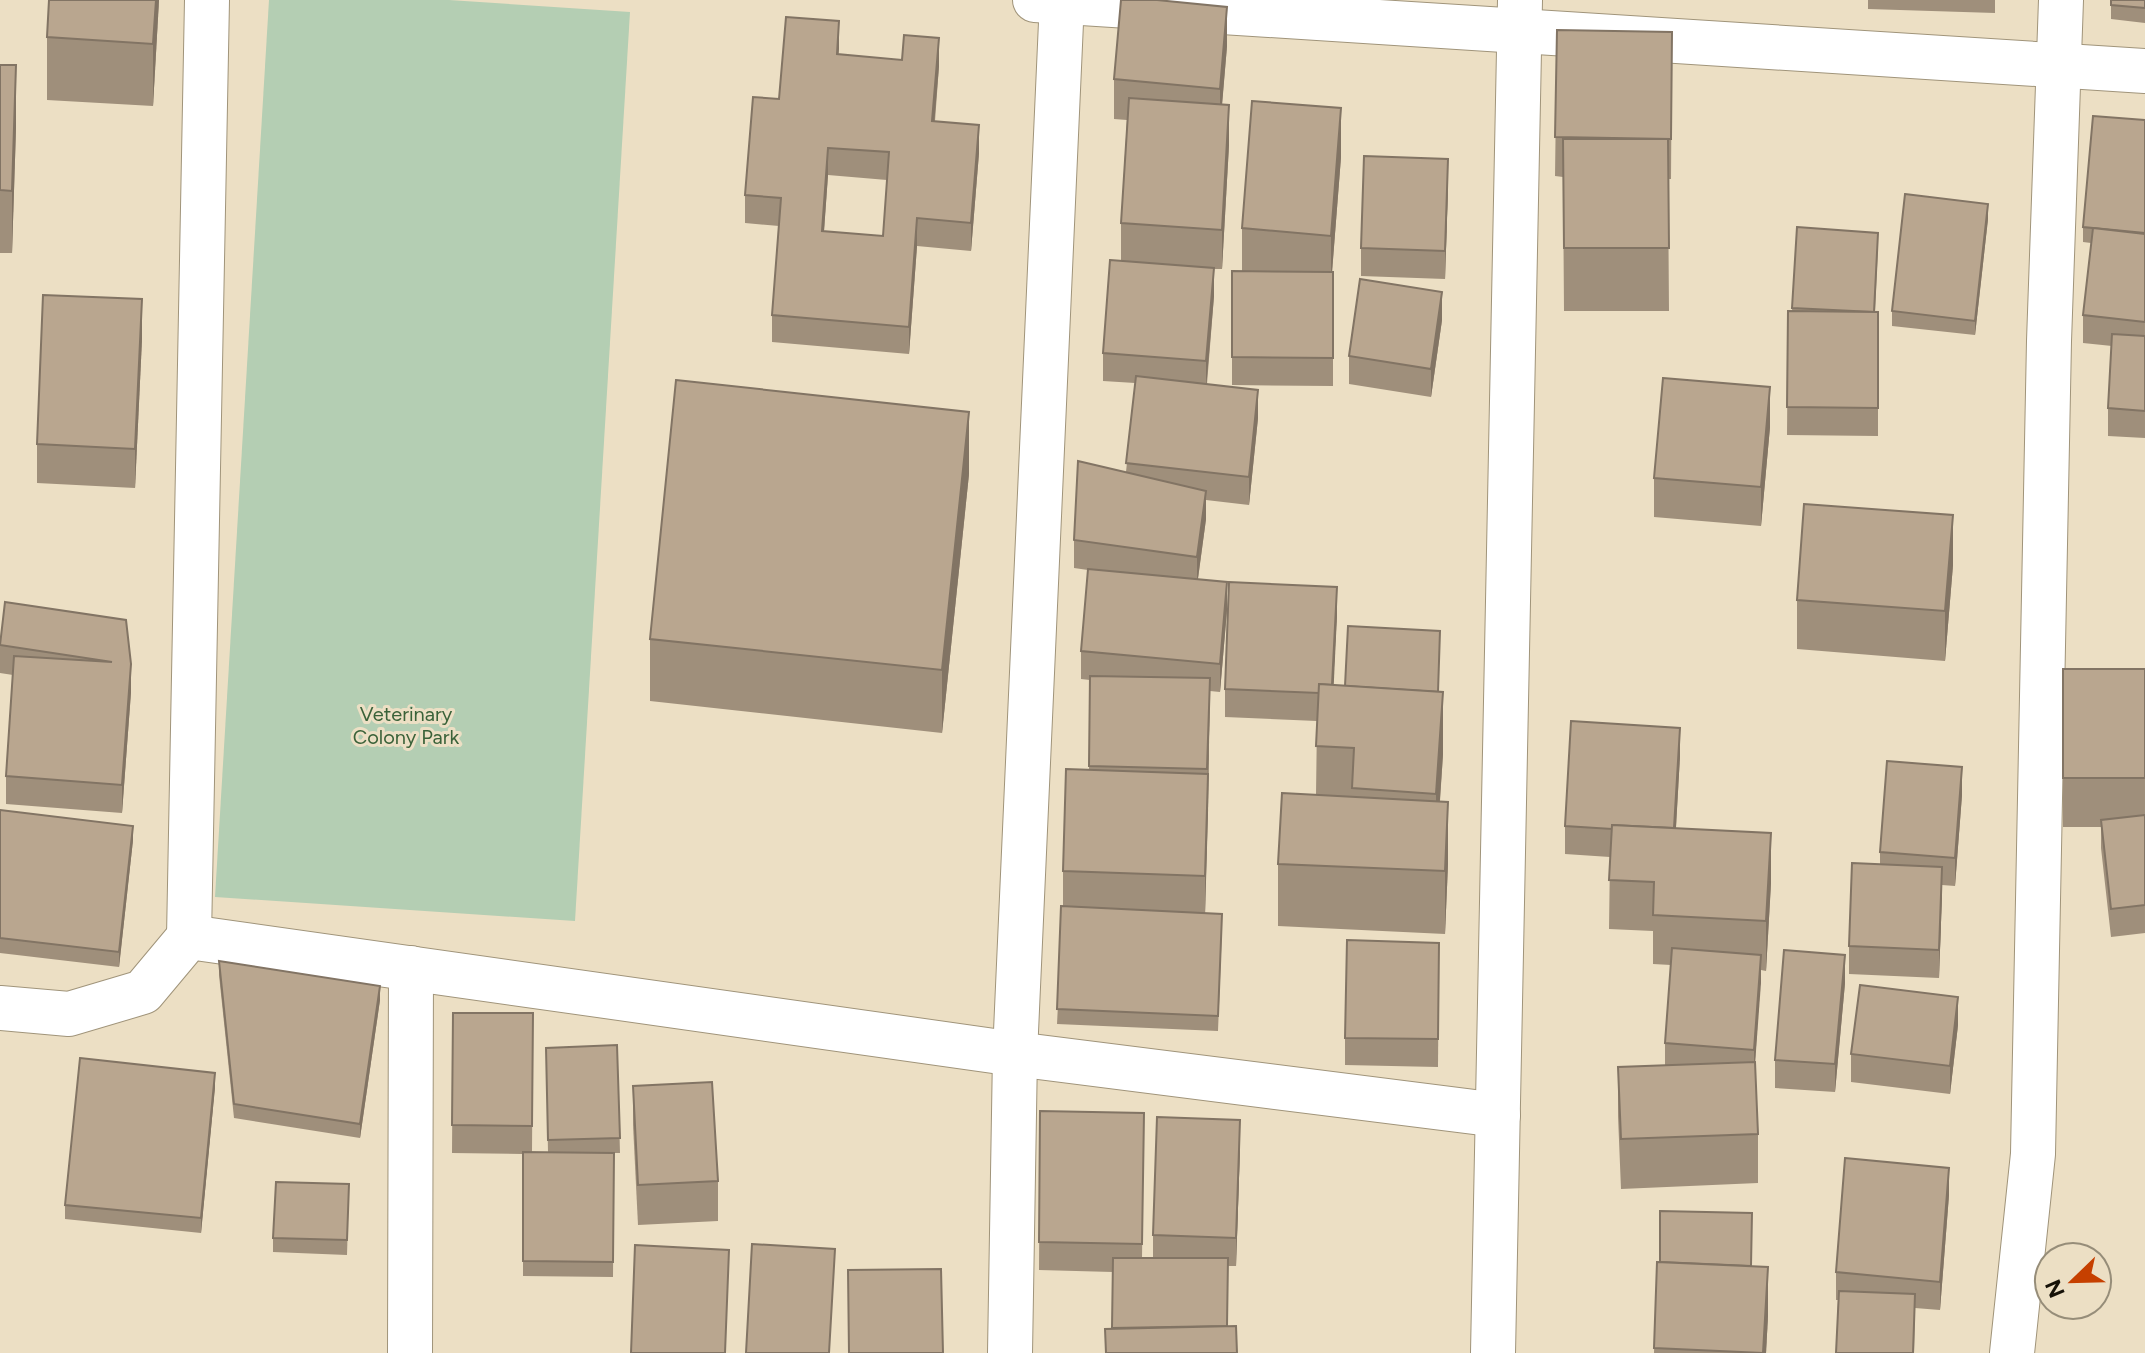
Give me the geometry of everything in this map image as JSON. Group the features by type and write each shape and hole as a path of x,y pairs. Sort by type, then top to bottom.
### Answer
{"street":[{"path":"0,1008 69,1014 143,992 189,937 207,0"},
{"path":"2012,1353 2033,1154 2049,357 2061,0"},
{"path":"1010,1353 1015,1054 1053,1 1519,16 2145,71"},
{"path":"1493,1353 1519,16"},
{"path":"189,937 1015,1054 1498,1115"},
{"path":"410,1353 411,968"}],"green space":[{"name":"Veterinary Colony Park","path":"269,0 449,0 630,12 575,921 215,897"}],"building":[{"path":"49,0 156,0 153,44 47,37"},
{"path":"1121,0 1227,7 1220,89 1114,79"},
{"path":"2111,0 2145,0 2145,8 2111,5"},
{"path":"786,17 839,21 837,54 902,60 904,35 939,38 932,121 979,125 971,223 917,218 909,327 772,315 781,198 745,195 753,97 779,99","holes":["828,148 889,152 883,236 822,231"]},
{"path":"1557,30 1672,32 1671,139 1555,137"},
{"path":"0,65 16,65 12,191 0,190"},
{"path":"1129,98 1229,105 1222,230 1121,223"},
{"path":"1252,101 1341,108 1331,236 1242,228"},
{"path":"2093,116 2145,120 2145,233 2083,227"},
{"path":"1563,139 1668,139 1669,248 1564,248"},
{"path":"1364,156 1448,159 1445,251 1361,248"},
{"path":"1905,194 1988,204 1975,321 1892,311"},
{"path":"1797,227 1878,233 1874,312 1792,308"},
{"path":"2093,228 2145,234 2145,322 2083,315"},
{"path":"1110,260 1214,268 1206,361 1103,353"},
{"path":"1232,271 1333,272 1333,358 1232,357"},
{"path":"1360,279 1442,292 1431,369 1349,356"},
{"path":"43,295 142,299 135,449 37,444"},
{"path":"1788,311 1878,312 1878,408 1787,407"},
{"path":"2112,334 2145,336 2145,411 2108,408"},
{"path":"1136,376 1258,390 1249,477 1126,463"},
{"path":"1663,378 1770,387 1761,487 1654,478"},
{"path":"676,380 969,412 942,670 650,639"},
{"path":"1078,461 1206,491 1197,557 1074,540"},
{"path":"1804,504 1953,515 1945,611 1797,600"},
{"path":"1088,569 1227,582 1220,664 1081,651"},
{"path":"1229,582 1337,587 1332,685 1319,684 1319,693 1225,689"},
{"path":"5,602 126,620 131,664 122,785 6,776 14,656 112,662 0,645"},
{"path":"1348,626 1440,631 1438,692 1345,686"},
{"path":"2063,669 2145,669 2145,778 2063,778"},
{"path":"1090,676 1210,678 1207,769 1089,766"},
{"path":"1319,684 1443,692 1436,794 1352,788 1354,748 1316,746"},
{"path":"1571,721 1680,728 1674,828 1565,826"},
{"path":"1887,761 1962,767 1955,858 1880,852"},
{"path":"1066,769 1208,774 1205,876 1063,871"},
{"path":"1282,793 1448,802 1445,871 1278,864"},
{"path":"0,810 133,826 119,952 0,938"},
{"path":"2145,815 2145,905 2111,909 2101,820"},
{"path":"1612,825 1771,833 1766,921 1653,915 1654,882 1609,880"},
{"path":"1852,863 1942,867 1939,950 1849,946"},
{"path":"1061,906 1222,914 1218,1016 1057,1009"},
{"path":"1347,940 1439,943 1438,1039 1345,1038"},
{"path":"1672,948 1761,955 1754,1050 1665,1043"},
{"path":"1784,950 1845,955 1835,1064 1775,1060"},
{"path":"219,961 380,986 360,1124 234,1104"},
{"path":"1860,985 1958,997 1950,1066 1851,1054"},
{"path":"453,1013 533,1013 532,1126 452,1125"},
{"path":"617,1045 620,1138 548,1140 546,1048"},
{"path":"80,1058 215,1073 201,1218 65,1205"},
{"path":"1755,1062 1758,1134 1621,1139 1618,1067"},
{"path":"712,1082 718,1181 638,1185 633,1086"},
{"path":"1040,1111 1144,1113 1142,1244 1039,1242"},
{"path":"1157,1117 1240,1120 1236,1238 1153,1235"},
{"path":"523,1152 614,1153 613,1262 523,1261"},
{"path":"1845,1158 1949,1168 1940,1282 1836,1272"},
{"path":"276,1182 349,1184 347,1240 273,1238"},
{"path":"1660,1211 1752,1213 1751,1266 1660,1262"},
{"path":"752,1244 835,1249 829,1353 746,1353"},
{"path":"635,1245 729,1250 725,1353 631,1353"},
{"path":"1113,1258 1228,1258 1227,1326 1112,1328"},
{"path":"1657,1262 1768,1267 1763,1353 1654,1348"},
{"path":"941,1269 943,1353 849,1353 848,1270"},
{"path":"1839,1291 1915,1294 1913,1353 1836,1353"},
{"path":"1236,1326 1237,1353 1106,1353 1105,1329"}]}
